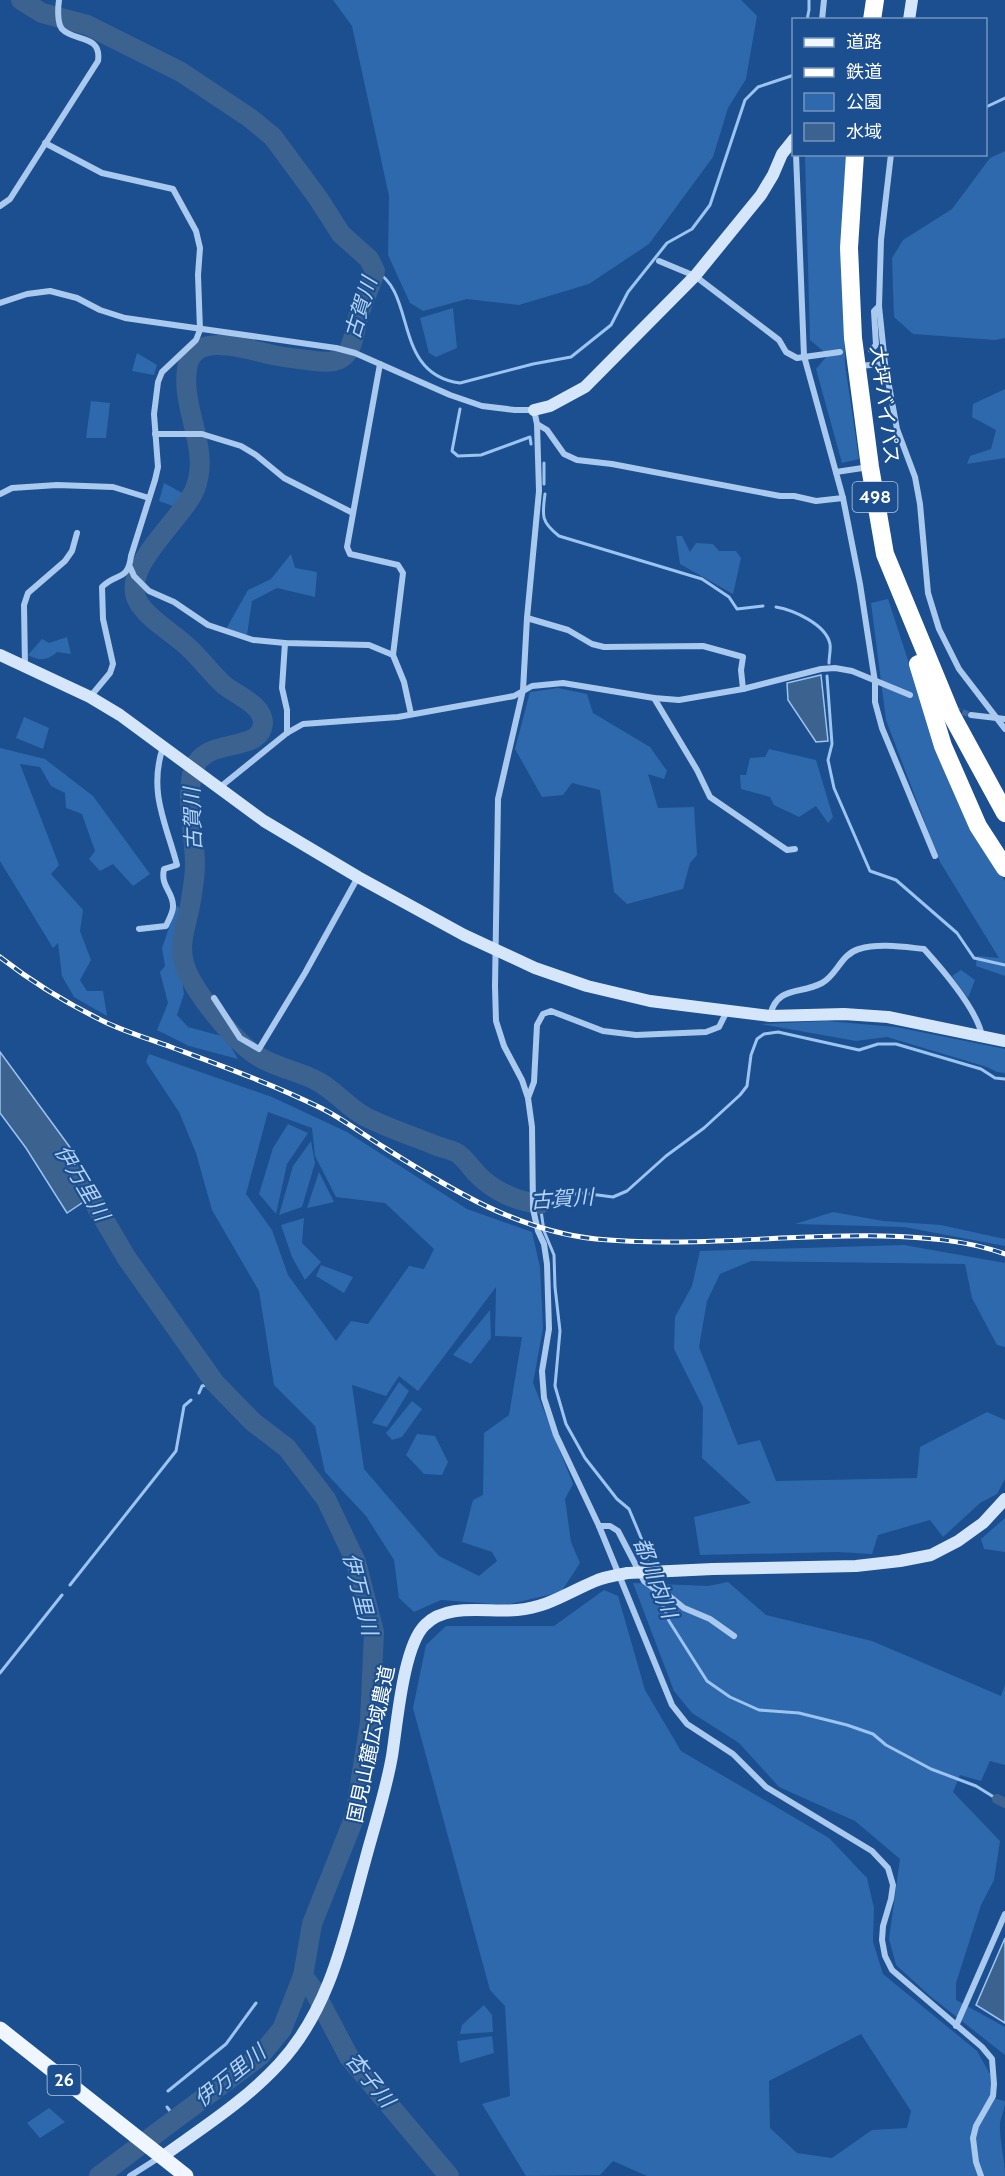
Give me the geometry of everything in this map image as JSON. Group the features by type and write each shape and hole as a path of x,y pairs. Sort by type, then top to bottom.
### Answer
{"highway":[{"path":"872,18 875,0"},
{"name":"大坪バイパス","path":"855,156 849,248 853,338 870,467 885,554 951,714 1005,813"},
{"path":"885,554 943,746 978,826 1005,868"},
{"path":"988,783 1005,804"}],"main road":[{"name":"26","path":"0,2029 186,2176"}],"street":[{"path":"822,18 824,0"},
{"path":"909,18 912,0"},
{"path":"0,206 10,199 98,61 99,52 93,44 63,30 60,26 59,1"},
{"path":"0,303 27,294 57,292 125,318 336,348 355,353 450,395 482,406 534,410 550,406 585,387 695,276 761,195 792,142"},
{"path":"45,143 102,173 173,189 196,231 200,248 198,275 200,330 196,340 162,372 158,382 154,414 158,467 131,556 130,567 134,576 149,591 174,602 208,625 253,639 285,643 369,645 393,655"},
{"path":"796,156 804,356 843,498 860,584 875,682 875,702 882,728 935,856"},
{"path":"891,156 881,240 879,306 885,364 897,429 915,477 919,495 928,593 939,629 959,669 1001,718 1005,729"},
{"path":"659,261 695,276 779,340 786,352 797,358 840,351"},
{"path":"872,350 876,345 873,310 879,306"},
{"path":"380,364 347,547 350,554 398,565 403,573 393,655 404,682 411,714"},
{"path":"857,366 885,364"},
{"path":"534,410 537,424 539,491 523,690 498,799 495,986 496,1021 504,1046 522,1080 528,1098 532,1127 532,1201 547,1263 549,1329 542,1371 544,1398 556,1436 623,1574 672,1705 687,1724 733,1754 766,1787 872,1851 888,1868 893,1885 882,1940 885,1956 892,1970 982,2047 992,2059 993,2096 976,2126 973,2138 976,2162 981,2176"},
{"path":"537,424 547,430 564,454 577,460 612,464 780,496 794,496 816,501 843,498"},
{"path":"155,434 202,434 241,446 284,478 353,513"},
{"path":"836,472 870,467"},
{"path":"0,495 12,488 57,485 113,487 149,498"},
{"path":"25,667 24,605 28,593 65,561 72,551 77,533"},
{"path":"90,697 110,673 112,664 104,619 102,587 125,574 130,567"},
{"path":"527,618 567,630 592,644 604,647 703,646 743,657 741,670 743,690"},
{"path":"285,643 282,688 287,710 287,733"},
{"path":"0,655 90,697 120,716 264,821 358,877 464,935 535,968 587,986 650,1001 770,1016 844,1014 888,1017 1005,1041"},
{"path":"214,785 303,724 411,714 514,696 532,686 563,683 679,700 743,690 821,669 852,671 910,695"},
{"path":"654,698 697,770 710,797 787,850 795,849"},
{"path":"971,715 1001,718"},
{"path":"139,929 166,926 173,907 171,896 162,878 164,869 177,865 163,825 158,799 158,763 163,747"},
{"path":"214,998 240,1038 259,1049 305,973 358,877"},
{"path":"770,1016 773,1005 784,994 823,983 847,956 859,949 892,946 924,949 945,972 980,1026 982,1036"},
{"path":"528,1098 534,1082 537,1025 543,1014 551,1011 603,1031 636,1035 706,1032 719,1026 727,1011"},
{"name":"国見山麓広域農道","path":"160,2156 251,2093 281,2063 307,2030 333,1976 390,1768 405,1672 416,1638 425,1624 440,1615 456,1611 494,1611 544,1605 563,1598 594,1581 623,1574 713,1569 856,1566 931,1555 958,1541 983,1523 1005,1499"},
{"path":"599,1526 610,1526 618,1530 644,1581 655,1589 663,1591 684,1608 710,1619 734,1636"},
{"path":"956,2026 1005,1914"},
{"path":"130,2176 160,2156"}],"green space":[{"path":"333,0 741,0 757,16 746,79 728,108 713,157 649,244 589,284 519,305 467,299 423,311 410,303 388,255 389,196 352,26"},
{"path":"1005,151 1005,338 995,340 913,334 894,317 892,258 903,240 952,209 990,158"},
{"path":"846,156 842,246 845,365 859,459 842,463 816,369 828,355 810,340 805,157"},
{"path":"453,308 457,348 436,357 429,353 420,318"},
{"path":"137,353 157,365 154,375 132,371"},
{"path":"1005,389 1005,458 967,464 970,456 991,449 996,430 972,417 973,404"},
{"path":"91,401 110,403 106,438 86,438"},
{"path":"164,483 186,495 179,508 159,501"},
{"path":"676,536 682,536 690,552 696,543 713,544 719,551 736,551 741,558 733,594 680,564"},
{"path":"291,554 295,568 317,572 315,597 277,588 252,601 247,635 226,629 248,590 271,579"},
{"path":"888,599 937,749 971,830 1005,881 1005,976 976,966 977,956 999,958 940,862 886,720 871,603"},
{"path":"67,637 71,654 57,652 43,659 28,655 42,639 49,643"},
{"path":"558,688 587,694 593,713 650,747 667,771 664,779 648,774 658,808 694,807 697,855 690,863 683,889 627,904 614,892 600,790 572,783 563,795 542,797 515,749 530,692"},
{"path":"24,717 49,728 43,749 16,738"},
{"path":"0,748 45,759 93,796 150,874 133,886 113,864 100,871 89,859 95,851 82,814 66,808 65,793 51,786 40,767 20,764 59,865 51,874 83,910 80,931 91,960 80,980 87,991 103,991 107,1016 74,997 62,976 58,943 53,948 0,861"},
{"path":"769,749 816,760 833,817 828,823 816,806 799,817 774,805 770,797 741,789 740,775 746,775 750,758 765,757"},
{"path":"177,905 184,915 177,945 184,994 177,1015 188,1027 225,1037 238,1059 189,1046 157,1030 168,1003 160,972 165,966 162,948"},
{"path":"961,970 975,980 968,998 952,976"},
{"path":"827,1021 896,1027 1005,1049 1005,1073 887,1037 856,1041 761,1024"},
{"path":"149,1054 272,1097 347,1132 467,1209 532,1232 540,1267 543,1328 533,1383 573,1484 565,1499 571,1542 580,1563 561,1592 506,1605 441,1600 414,1612 399,1598 394,1560 366,1516 325,1472 315,1426 274,1385 259,1291 212,1210 196,1153 179,1112 146,1062","holes":["268,1112 312,1128 315,1156 336,1197 385,1203 434,1249 424,1269 409,1266 368,1324 351,1321 336,1341 288,1275 272,1230 246,1194","496,1287 495,1336 522,1337 509,1415 484,1433 483,1495 473,1500 462,1542 492,1552 497,1561 479,1576 439,1556 364,1469 352,1385 386,1396 399,1376 418,1391"]},
{"path":"288,1124 308,1133 287,1164 276,1214 259,1194 273,1148"},
{"path":"311,1141 315,1163 302,1207 279,1215 293,1166"},
{"path":"319,1172 334,1202 307,1208"},
{"path":"833,1212 883,1221 941,1225 1005,1239 1005,1246 904,1227 795,1224"},
{"path":"304,1218 302,1243 321,1262 305,1280 292,1257 281,1225"},
{"path":"904,1245 1005,1263 1005,1347 997,1345 972,1298 965,1264 751,1261 720,1274 707,1301 699,1347 738,1445 760,1440 776,1481 917,1478 920,1447 987,1412 1005,1420 1005,1479 997,1494 980,1503 943,1537 930,1520 878,1535 872,1554 838,1552 700,1555 694,1517 751,1503 702,1458 703,1407 674,1349 675,1317 692,1286 700,1251"},
{"path":"321,1265 353,1277 344,1293 316,1276"},
{"path":"490,1310 491,1338 471,1364 453,1355"},
{"path":"399,1382 409,1391 387,1427 372,1423"},
{"path":"412,1401 422,1409 402,1437 392,1440 386,1433"},
{"path":"417,1434 435,1436 448,1462 442,1475 424,1474 406,1455"},
{"path":"1005,1518 1005,1552 984,1549 981,1539"},
{"path":"728,1582 766,1615 872,1641 1001,1696 1005,1685 1005,1765 990,1761 981,1781 960,1775 953,1792 1000,1841 994,1880 981,1905 956,1983 956,2000 1005,2027 1005,2055 930,1996 896,1965 889,1939 900,1859 855,1821 779,1787 739,1743 692,1713 674,1691 633,1583 708,1586"},
{"path":"604,1590 618,1596 645,1690 681,1751 829,1838 867,1878 874,1908 873,1942 883,1974 977,2051 990,2074 992,2098 1005,2101 1000,2125 1005,2176 647,2176 613,2161 600,2175 526,2176 482,2104 510,2096 505,2006 490,1990 413,1708 426,1645 446,1626 554,1626","holes":["861,2034 911,2111 907,2128 872,2130 832,2158 797,2153 770,2128 769,2081"]},
{"path":"484,2005 492,2015 493,2032 460,2034 462,2025"},
{"path":"492,2036 494,2053 460,2063 457,2041"},
{"path":"49,2108 65,2122 40,2138 27,2123"}],"water":[{"path":"821,675 828,741 816,742 788,700 787,683"},
{"path":"0,1052 69,1146 98,1192 67,1213 26,1148 0,1113"},
{"path":"1005,1938 1005,2023 976,2005"}],"waterway":[{"name":"古賀川","path":"21,0 42,13 87,25 181,72 250,118 273,137 318,198 341,234 369,259 375,271 360,311 350,348 340,359 330,362 318,361 222,345 199,349 191,357 187,369 186,384 198,444 199,474 195,489 188,501 143,561 136,576 135,591 145,611 189,648 223,684 254,705 262,716 263,723 260,733 253,739 208,753 199,760 193,771 190,806 195,873 182,947 188,974 215,1014 238,1040 259,1057 319,1082 358,1112 373,1120 457,1153 483,1180 498,1190 515,1198 540,1204"},
{"path":"807,18 809,0"},
{"path":"375,271 388,281 396,296 414,349 424,365 439,376 460,383 533,364 571,357 611,325 628,292 667,243 692,229 710,205 745,100 758,87 792,76"},
{"path":"987,107 1005,98"},
{"path":"460,409 452,451 458,456 481,455 530,437 531,444"},
{"path":"544,463 544,484"},
{"path":"545,494 544,518 549,527 559,536 702,579 729,597 737,609 763,606"},
{"path":"776,607 800,615 822,630 830,644 829,663"},
{"path":"827,676 832,744 828,760 834,788 870,871 896,880 957,933 974,958 1005,965"},
{"name":"古賀川","path":"649,1569 642,1540 629,1509 617,1499 585,1458 566,1424 555,1386 560,1331 554,1255 544,1231 540,1204 554,1203 569,1195 582,1193 613,1197 627,1191 666,1156 704,1128 740,1095 747,1086 751,1055 757,1039 764,1034 778,1032 859,1050 878,1044 896,1044 981,1069 995,1078 1005,1079"},
{"name":"伊万里川","path":"78,1175 126,1257 215,1383 253,1422 287,1448 326,1499 356,1562 374,1632 370,1722 355,1816 312,1924 303,1976 282,2029 260,2056 99,2176"},
{"path":"199,1393 202,1386 215,1383"},
{"path":"70,1585 176,1451 184,1406 191,1400"},
{"name":"都川内川","path":"651,1575 669,1621 707,1681 730,1697 759,1710 799,1713 873,1734 886,1745 931,1769 976,1786 997,1799"},
{"path":"0,1673 62,1595"},
{"name":"都川内川","path":"997,1799 1005,1803"},
{"name":"杏子川","path":"303,1976 313,1989 349,2057 449,2176"},
{"path":"168,2091 226,2044 256,2003"},
{"path":"167,2107 176,2119"}],"tunnel":[{"path":"954,709 971,715"}],"railway":[{"path":"0,957 77,1008 129,1032 303,1099 337,1117 460,1193 512,1218 539,1227 596,1239 668,1242 846,1236 913,1237 960,1242 1005,1254"}]}
